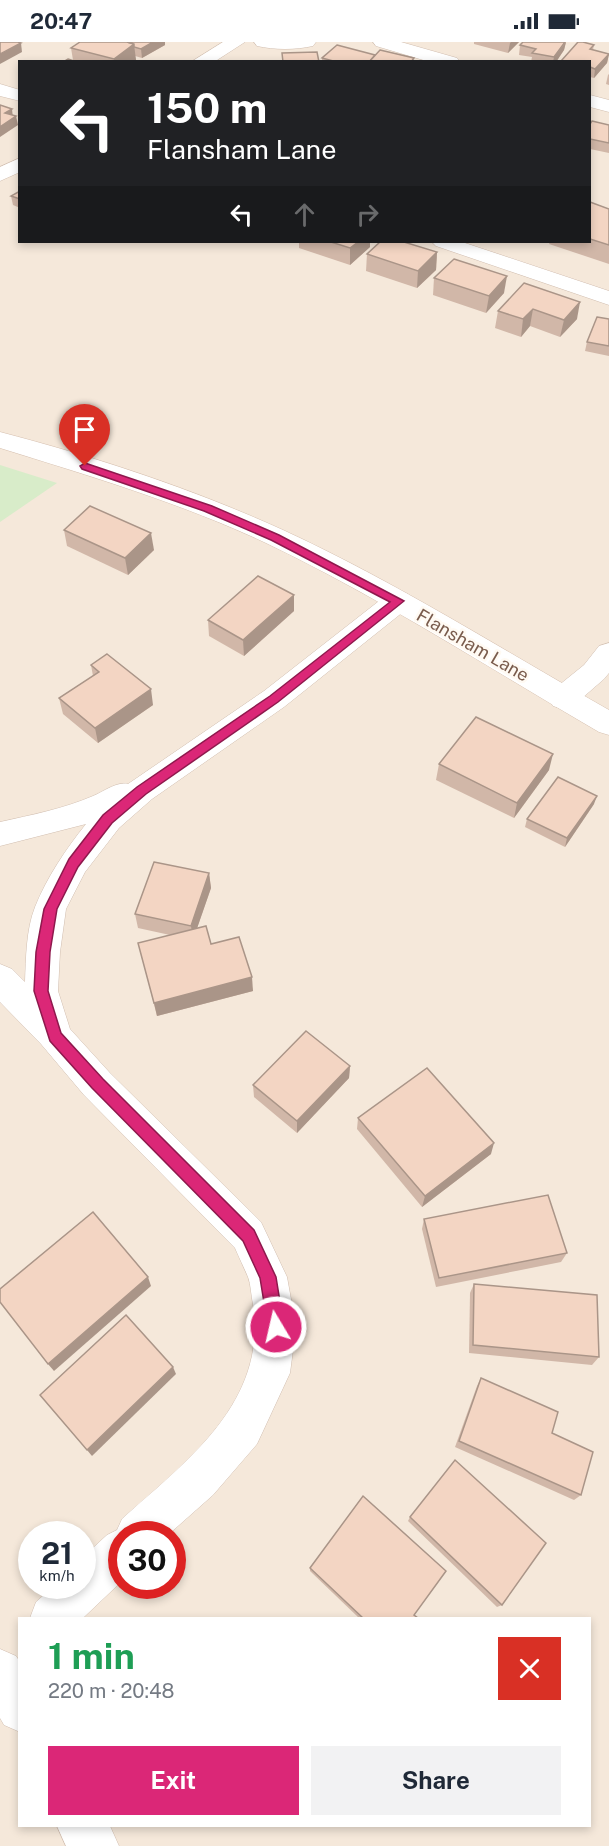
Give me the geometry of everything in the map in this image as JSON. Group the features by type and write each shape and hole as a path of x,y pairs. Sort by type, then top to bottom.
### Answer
{"street":[{"path":"204,60 236,42"},
{"path":"263,42 307,42"},
{"path":"382,42 444,60"},
{"path":"0,90 18,95"},
{"path":"591,101 609,106"},
{"path":"0,175 18,165"},
{"path":"446,243 606,297"},
{"name":"Flansham Lane","path":"0,441 128,480 208,508 275,537 398,601 609,724"},
{"path":"55,1037 41,991 43,952 50,909 74,863 108,819 141,791 274,699 398,601"},
{"path":"563,698 594,672 609,653"},
{"path":"0,834 50,823 108,804 181,764"},
{"path":"0,979 97,1083 248,1235 268,1277 276,1327 270,1373 242,1429 198,1480 152,1521"},
{"path":"53,1617 108,1564"},
{"path":"18,1653 0,1671 18,1705"},
{"path":"82,1827 95,1846"}],"shaded area":[{"path":"0,42 609,42 609,1846 0,1846"}],"green space":[{"path":"0,465 57,483 0,522"}],"building":[{"path":"0,42 18,42 21,43 0,54"},
{"path":"80,42 134,44 114,59 71,48"},
{"path":"127,42 153,42 141,49"},
{"path":"523,42 565,42 554,57 532,53 536,49 520,45"},
{"path":"578,42 594,45 590,49 609,54 595,69 591,67 591,60 562,60"},
{"path":"337,45 375,55 371,60 322,58"},
{"path":"380,50 414,58 412,60 371,60"},
{"path":"317,52 319,60 283,60 282,53"},
{"path":"0,105 12,109 5,113 16,116 0,127"},
{"path":"591,122 609,125 609,143 591,139"},
{"path":"591,202 609,209 609,245 591,239"},
{"path":"334,243 357,243 350,248"},
{"path":"379,243 407,243 437,252 418,271 367,254"},
{"path":"454,259 507,276 489,296 434,278"},
{"path":"524,283 580,302 564,320 533,309 523,319 498,311"},
{"path":"597,317 609,319 609,346 587,342"},
{"path":"90,506 151,533 125,558 64,530"},
{"path":"258,576 294,595 243,640 208,620"},
{"path":"107,654 151,689 95,728 59,698 99,672 91,665"},
{"path":"476,717 553,754 517,803 439,764"},
{"path":"558,777 597,796 567,838 527,819"},
{"path":"154,862 209,873 191,926 135,914"},
{"path":"206,926 211,944 239,937 252,977 154,1003 138,943"},
{"path":"306,1031 350,1066 297,1121 253,1085"},
{"path":"427,1068 494,1143 425,1196 358,1118"},
{"path":"548,1195 567,1253 439,1278 424,1219"},
{"path":"93,1212 148,1277 48,1364 0,1302 0,1289"},
{"path":"474,1284 597,1295 599,1357 473,1345"},
{"path":"126,1315 173,1367 87,1450 40,1395"},
{"path":"481,1378 558,1412 552,1433 593,1452 581,1495 459,1441"},
{"path":"455,1460 546,1543 502,1605 410,1517"},
{"path":"363,1496 446,1571 414,1615 417,1617 362,1617 310,1568"}],"route":[{"path":"85,466 208,508 275,537 398,601 274,699 141,791 108,819 74,863 50,909 43,952 41,991 55,1037 97,1083 248,1235 268,1277 276,1327"}]}
